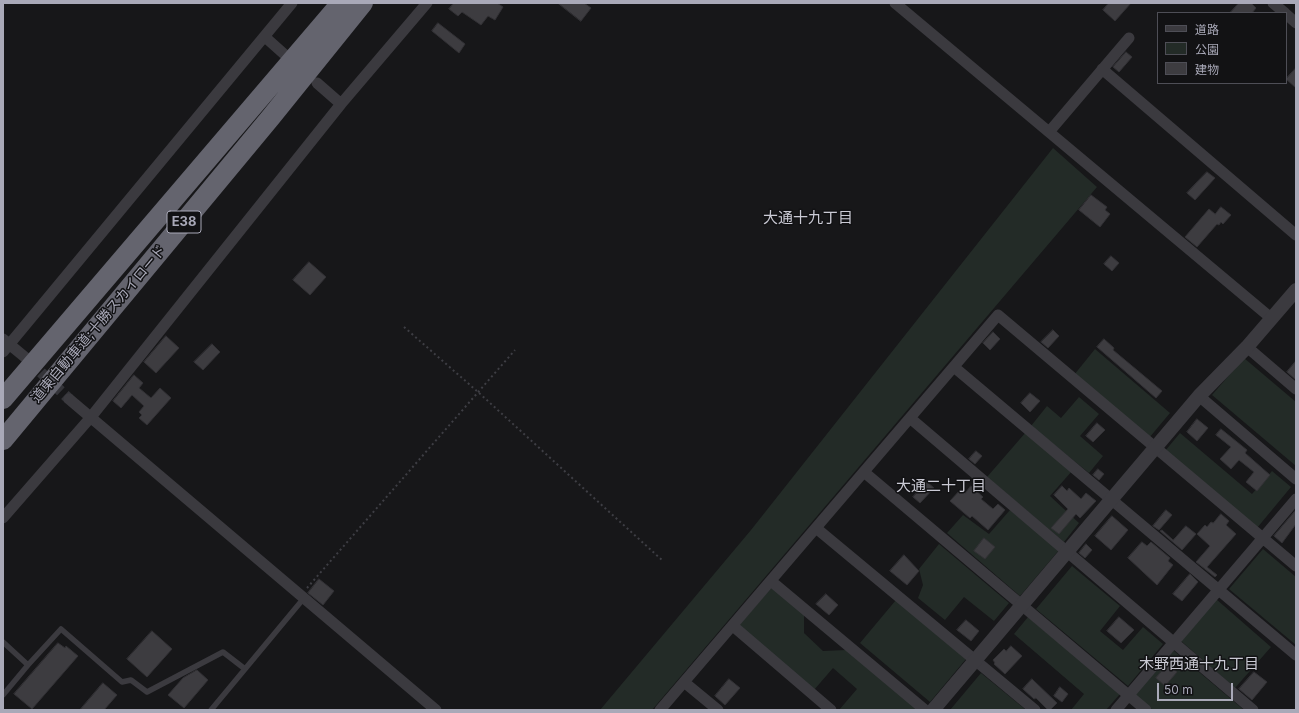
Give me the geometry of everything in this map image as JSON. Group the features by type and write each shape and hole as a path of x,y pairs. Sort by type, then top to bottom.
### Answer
{"highway":[{"name":"道東自動車道;十勝スカイロード","path":"3,399 341,3"},
{"name":"道東自動車道;十勝スカイロード","path":"3,440 266,123 363,3"}],"street":[{"path":"26,358 5,345 292,3"},
{"path":"3,518 91,417 341,104 427,3"},
{"path":"895,3 1271,318"},
{"path":"1273,3 1283,12"},
{"path":"1287,16 1296,23"},
{"path":"265,37 284,54"},
{"path":"1049,132 1129,38"},
{"path":"1102,69 1296,235"},
{"path":"318,83 341,104"},
{"path":"933,710 1199,396 1247,347 1296,290"},
{"path":"660,710 998,315 1296,566"},
{"path":"1247,347 1296,389"},
{"path":"954,366 1296,655"},
{"path":"1199,396 1296,478"},
{"path":"69,398 436,710"},
{"path":"910,418 1253,710"},
{"path":"864,472 1146,710"},
{"path":"1116,710 1264,539 1296,499"},
{"path":"816,528 1035,710"},
{"path":"771,581 925,710"},
{"path":"732,626 831,710"},
{"path":"684,682 718,710"}],"lane":[{"path":"211,710 303,597"},
{"path":"3,695 28,664 61,629 122,682 131,680 147,692 223,652 245,669"},
{"path":"3,642 28,664"}],"path":[{"path":"404,327 478,392 663,562"},
{"path":"303,597 515,350"}],"green space":[{"path":"1053,148 1097,187 652,710 600,710 751,530"},
{"path":"1095,349 1170,413 1149,438 1074,375"},
{"path":"1244,358 1296,402 1296,466 1212,395"},
{"path":"1079,397 1099,414 1080,436 1103,456 1089,473 1031,426 1047,406 1061,418"},
{"path":"1026,432 1072,471 1050,496 1079,523 1064,542 987,477"},
{"path":"1180,433 1252,494 1272,471 1291,487 1257,528 1165,451"},
{"path":"1010,510 1060,549 1020,596 947,533 963,515 989,534"},
{"path":"939,544 1009,603 994,621 964,597 945,620 918,598 923,585 919,569"},
{"path":"1263,549 1296,577 1296,645 1229,589"},
{"path":"1072,566 1120,606 1100,631 1123,650 1143,627 1163,644 1128,686 1036,609"},
{"path":"773,586 804,613 804,633 823,651 846,650 918,710 839,710 857,689 833,668 814,690 739,625"},
{"path":"1216,599 1271,647 1235,688 1181,641"},
{"path":"896,600 966,659 930,702 860,643"},
{"path":"1028,617 1120,694 1106,710 1071,710 1084,694 1014,634"},
{"path":"1173,650 1244,710 1153,710 1135,695"},
{"path":"981,673 1026,710 950,710"}],"building":[{"path":"454,3 497,3 503,7 495,20 488,16 481,25 462,12 458,16 449,9"},
{"path":"558,3 584,3 591,8 581,21"},
{"path":"1109,3 1131,3 1115,21 1103,10"},
{"path":"1239,3 1251,3 1256,8 1253,12 1231,12"},
{"path":"438,23 465,44 459,53 432,31"},
{"path":"1126,52 1132,57 1119,72 1113,67"},
{"path":"1296,68 1296,88 1287,80 1287,78"},
{"path":"1207,172 1215,178 1195,200 1187,193"},
{"path":"1091,195 1107,207 1105,210 1110,214 1100,227 1079,210"},
{"path":"1221,207 1231,215 1223,224 1221,222 1219,225 1217,224 1197,247 1185,237 1209,209 1215,214"},
{"path":"1111,256 1119,263 1112,271 1104,264"},
{"path":"309,262 326,277 310,295 293,280"},
{"path":"1053,330 1059,336 1048,348 1041,342"},
{"path":"993,332 1000,339 990,350 983,343"},
{"path":"166,336 179,348 156,373 144,362"},
{"path":"1104,339 1114,348 1113,350 1162,391 1156,398 1097,347"},
{"path":"212,344 220,352 203,370 194,362"},
{"path":"1296,361 1296,380 1287,372"},
{"path":"134,375 143,383 139,388 151,398 160,388 171,398 147,425 139,418 142,415 139,412 144,406 132,395 121,408 113,401"},
{"path":"1030,393 1040,401 1030,412 1021,403"},
{"path":"1197,419 1208,428 1197,441 1187,432"},
{"path":"1097,423 1105,430 1093,442 1086,436"},
{"path":"1221,429 1247,450 1245,453 1270,475 1257,491 1246,482 1254,472 1239,460 1231,469 1220,459 1231,447 1216,435"},
{"path":"976,451 982,456 975,464 969,459"},
{"path":"1098,469 1104,474 1099,480 1093,475"},
{"path":"927,482 934,488 920,503 913,497"},
{"path":"971,486 983,497 981,499 993,509 998,504 1005,510 988,530 972,516 970,518 950,501 961,489 965,493"},
{"path":"1062,486 1067,491 1069,488 1081,499 1086,493 1096,501 1080,518 1076,514 1059,534 1051,528 1068,509 1054,495"},
{"path":"1166,510 1172,515 1159,530 1153,526"},
{"path":"1296,510 1296,524 1282,543 1274,536"},
{"path":"1221,514 1229,521 1226,525 1236,534 1207,567 1217,575 1215,577 1196,562 1210,546 1197,534 1205,525 1207,527 1211,522 1213,523"},
{"path":"1112,516 1128,530 1111,550 1095,536"},
{"path":"1186,526 1196,534 1182,550 1160,531 1162,530 1173,540"},
{"path":"984,538 995,547 985,559 974,551"},
{"path":"1142,542 1147,546 1151,542 1170,558 1168,561 1173,565 1157,585 1128,558"},
{"path":"1086,544 1092,550 1085,558 1079,553"},
{"path":"904,555 919,571 907,585 890,571"},
{"path":"1190,574 1198,582 1182,601 1173,594"},
{"path":"319,579 334,591 323,605 308,593"},
{"path":"826,594 838,605 829,615 816,604"},
{"path":"1119,617 1134,630 1121,643 1107,631"},
{"path":"966,620 979,631 971,641 957,630"},
{"path":"152,631 172,649 147,677 127,659"},
{"path":"58,643 65,648 66,646 78,656 32,709 14,694"},
{"path":"1011,646 1022,656 1005,674 994,664 995,663 993,660 1004,649 1006,651"},
{"path":"1168,664 1177,672 1165,686 1156,678"},
{"path":"197,670 208,680 184,708 168,695 183,678"},
{"path":"1254,672 1267,682 1252,700 1239,689"},
{"path":"729,679 740,688 725,705 715,696"},
{"path":"1032,679 1057,703 1050,710 1048,710 1036,698 1034,699 1023,689"},
{"path":"103,683 117,695 104,710 80,710"},
{"path":"1060,687 1068,694 1062,702 1054,696"}],"tunnel":[{"path":"29,361 69,399"}],"district":[{"name":"大通十九丁目","path":"808,218"},
{"name":"大通二十丁目","path":"941,486"},
{"name":"木野西通十九丁目","path":"1199,664"}]}
